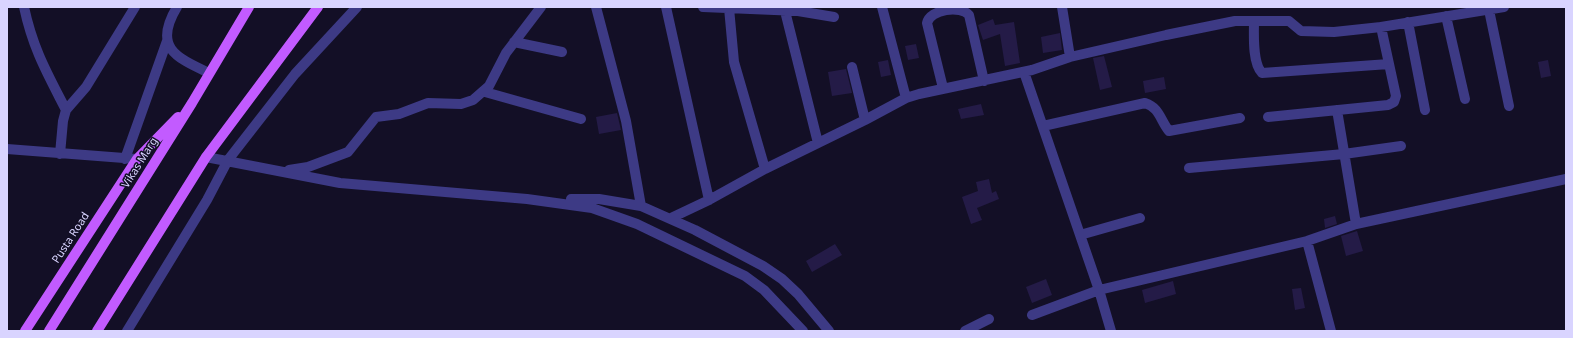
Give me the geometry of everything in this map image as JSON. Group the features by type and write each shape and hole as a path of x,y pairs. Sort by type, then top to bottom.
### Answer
{"main road":[{"path":"97,331 206,157 318,7"},
{"name":"Vikas Marg","path":"49,331 192,103 247,9"},
{"name":"Pusta Road","path":"25,331 137,159 192,103"}],"street":[{"path":"24,7 33,42 40,60 66,110"},
{"path":"60,154 62,121 66,110 86,87 135,7"},
{"path":"125,159 167,41 168,27 177,7"},
{"path":"126,331 213,189 228,160 295,74 357,7"},
{"path":"285,171 308,167 348,152 376,117 399,114 428,104 468,103 485,92 490,86 506,53 541,7"},
{"path":"596,7 626,121 641,206"},
{"path":"666,7 709,200"},
{"path":"703,7 784,9 834,16"},
{"path":"882,7 906,98"},
{"path":"1062,7 1070,57"},
{"path":"671,218 709,200 765,169 865,120 906,98 943,88 1024,72 1070,57 1235,21 1289,21 1301,31 1319,32 1381,27 1504,7"},
{"path":"729,8 734,62 765,169"},
{"path":"784,9 818,143"},
{"path":"943,88 927,23 928,17 932,13 960,9 969,15 984,81"},
{"path":"1489,10 1509,106"},
{"path":"1446,16 1465,99"},
{"path":"1254,21 1255,48 1258,67 1262,73 1389,64"},
{"path":"1408,22 1425,110"},
{"path":"1268,117 1388,105 1394,102 1396,96 1381,27"},
{"path":"167,41 172,51 182,60 209,73"},
{"path":"514,42 562,52"},
{"path":"852,67 865,120"},
{"path":"1024,72 1099,290 1111,331"},
{"path":"485,92 581,120"},
{"path":"1043,126 1145,103 1153,106 1159,112 1163,124 1169,131 1240,118"},
{"path":"1337,110 1356,224"},
{"path":"1189,168 1344,154 1401,146"},
{"path":"7,149 137,159"},
{"path":"206,157 340,182 528,199 592,208 637,224 725,266 764,290 803,331"},
{"path":"1032,315 1099,290 1307,241 1356,224 1566,179"},
{"path":"528,199 599,199 641,206 671,218 756,262 782,279 798,294 829,331"},
{"path":"1080,235 1140,218"},
{"path":"1307,241 1330,331"},
{"path":"965,331 989,318"}],"building":[{"path":"993,19 995,25 1014,22 1020,63 1005,66 1000,34 983,40 978,25"},
{"path":"1060,33 1062,50 1043,53 1041,37"},
{"path":"916,44 919,58 908,60 905,46"},
{"path":"1104,56 1112,87 1100,90 1093,58"},
{"path":"888,60 891,75 881,77 878,62"},
{"path":"1548,60 1551,76 1541,78 1538,62"},
{"path":"846,69 852,93 832,96 828,72"},
{"path":"1164,77 1166,89 1145,93 1143,81"},
{"path":"981,104 984,115 961,119 958,109"},
{"path":"617,113 621,130 599,134 596,117"},
{"path":"989,179 992,193 996,191 999,199 977,208 982,220 971,224 962,197 978,191 976,182"},
{"path":"1335,216 1337,224 1325,228 1324,219"},
{"path":"1357,231 1363,251 1346,256 1341,236"},
{"path":"835,244 842,255 812,272 806,261"},
{"path":"1046,279 1052,295 1032,303 1026,287"},
{"path":"1173,281 1176,294 1145,303 1142,290"},
{"path":"1301,288 1305,308 1295,310 1292,289"}]}
